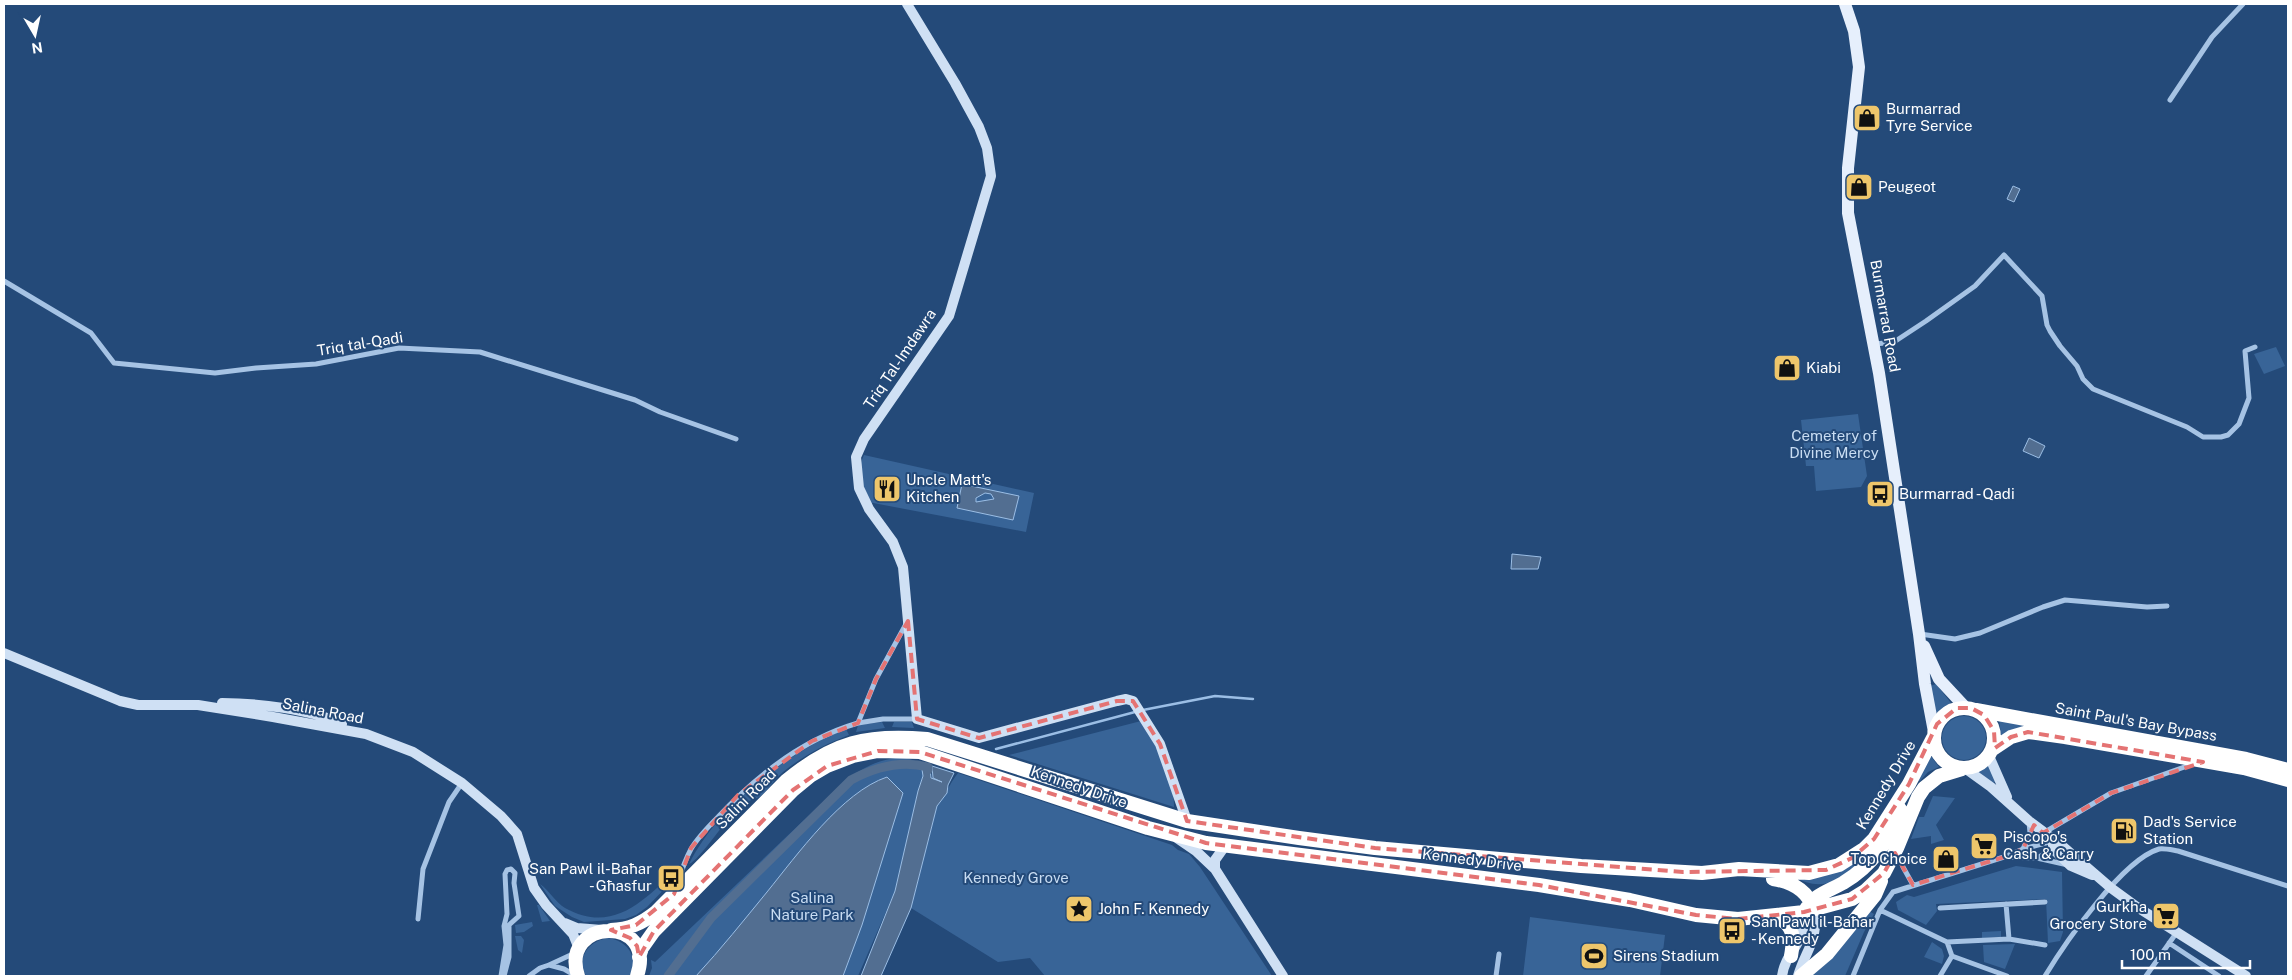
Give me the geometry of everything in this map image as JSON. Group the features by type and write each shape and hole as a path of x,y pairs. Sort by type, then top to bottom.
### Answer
{"highway":[{"path":"1971,709 1990,722 1994,731 1991,752 1978,766 1964,769 1953,767 1940,757 1934,735 1942,717 1949,711 1971,709"},
{"name":"Saint Paul's Bay Bypass","path":"1971,709 2246,759 2288,770"},
{"name":"Saint Paul's Bay Bypass","path":"1991,752 2010,737 2028,732 2244,768 2288,780"},
{"name":"Kennedy Drive","path":"927,739 1187,820 1375,848 1580,866 1683,872 1739,869 1809,873 1839,865 1864,849 1874,839 1909,784 1934,735"},
{"name":"Salini Road","path":"607,930 626,929 636,926 656,912 786,781 802,768 836,747 867,739 892,736 927,739"},
{"name":"Salini Road","path":"639,957 642,948 654,931 810,776 827,766 853,756 878,752 920,752"},
{"name":"Kennedy Drive","path":"920,752 1176,837 1225,846 1539,884 1630,900 1696,915 1738,919 1777,916 1852,899 1865,891 1884,873 1897,848 1918,796 1924,788 1940,776 1964,769"},
{"path":"1809,908 1816,896 1860,872 1878,854 1888,840 1909,784"},
{"path":"1683,872 1788,881 1802,890 1809,908"},
{"path":"1800,976 1827,954 1863,910 1875,895 1884,873"},
{"path":"1777,916 1785,921 1793,933 1794,939 1790,956"},
{"path":"578,976 576,963 578,951 585,940 607,930 621,932 637,946 640,969 637,976"}],"main road":[{"name":"Burmarrad Road","path":"1845,4 1854,31 1859,67 1848,168 1848,213 1874,344 1934,735"},
{"name":"Burmarrad Road","path":"1919,634 1939,679 1971,709"}],"street":[{"name":"Triq Tal-Imdawra","path":"907,4 955,83 979,127 987,148 991,176 949,316 864,439 856,457 857,476 862,497 893,542 903,567 917,719"},
{"path":"2170,100 2212,38 2243,4"},
{"path":"1874,344 1894,342 1926,321 1975,286 2004,255 2042,296 2047,325 2060,346 2077,366 2087,384 2093,389 2210,438 2228,435 2239,424 2249,398 2247,366 2244,354 2245,351 2255,346"},
{"name":"Triq tal-Qadi","path":"4,281 92,333 114,363 215,373 316,364 399,348 480,352 635,400 660,412 736,439"},
{"path":"1919,634 1955,639 1972,635 2065,600 2146,607 2167,606"},
{"path":"858,723 876,679 908,621"},
{"name":"Salina Road","path":"4,653 120,701 138,705 223,703 275,706 340,723 350,730 413,752 462,782 501,816 517,834 534,888 546,905 572,934 578,951"},
{"path":"674,894 684,862 691,848 738,795 783,759 826,734 858,723 884,719 917,719 979,738 1116,701 1126,699 1133,701 1160,744 1187,820"},
{"path":"1991,752 2010,802"},
{"path":"2043,833 2111,793 2204,762"},
{"path":"1964,769 2010,802 2029,821 2082,862 2110,888 2246,976"},
{"path":"418,918 424,869 450,802 462,782"},
{"path":"2022,849 2030,833 2029,821"},
{"path":"1176,837 1196,851 1215,869 1283,976"},
{"path":"1852,976 1880,910 1893,892 1913,884 2004,857 2022,849 2053,841"},
{"path":"2037,858 2050,851 2053,841"},
{"path":"2053,841 2053,850 2071,866"},
{"path":"1215,869 1215,860 1225,846"},
{"path":"1897,848 1902,867 1913,884"},
{"path":"2045,976 2063,948 2110,888 2136,862 2160,849 2178,851 2288,886"},
{"path":"2004,857 2037,858 2071,866 2095,876"},
{"path":"511,869 514,874 519,916 509,926 509,957 502,976 506,945 504,926 507,914 504,874 507,870 511,869"},
{"path":"1940,908 2045,902"},
{"path":"2006,904 2009,939"},
{"path":"1781,974 1801,940 1809,908"},
{"path":"1800,976 1815,932 1809,908"},
{"path":"1880,910 1947,942 2009,939 2045,945"},
{"path":"560,921 577,928 607,930"},
{"path":"2146,976 2178,931"},
{"path":"1947,942 1952,956"},
{"path":"2169,944 2219,976"},
{"path":"529,976 540,968 578,951"},
{"path":"1496,976 1499,954"},
{"path":"1940,976 1952,956"},
{"path":"1952,956 2007,976"},
{"path":"549,965 564,969 578,976"}],"highlighted area":[{"path":"908,621 917,719 979,738 1117,701 1133,701 1160,744 1187,821 1375,848 1683,872 1826,870 1852,858 1874,839 1909,784 1937,724 1957,708 1971,708 1984,715 1994,731 1995,748 2011,737 2028,732 2203,762 2111,793 2043,833 2034,825 2023,849 2004,857 1913,885 1895,853 1884,873 1852,899 1804,912 1738,919 1696,915 1539,885 1206,843 920,752 878,751 827,766 793,790 654,931 639,957 637,946 630,938 611,930 636,925 674,894 691,848 738,795 812,741 858,723 876,679"}],"green space":[{"path":"2276,347 2285,366 2264,374 2254,354"},
{"name":"Cemetery of Divine Mercy","path":"1858,414 1867,476 1861,487 1816,491 1814,466 1806,466 1801,420"},
{"path":"864,455 1034,493 1026,532 868,502 860,478 860,467"},
{"path":"1936,684 1951,703 1936,713 1930,686"},
{"path":"1968,716 1980,722 1985,729 1985,747 1980,754 1973,759 1960,760 1952,757 1945,750 1942,734 1945,726 1952,719"},
{"path":"1999,719 2023,724 2022,729 2001,735"},
{"path":"1141,721 1154,740 1164,761 1171,784 1174,807 1009,755"},
{"path":"882,722 885,728 856,732 858,725"},
{"path":"894,722 912,722 914,728 892,727"},
{"path":"846,729 849,735 823,746 798,761 780,775 762,795 741,805 700,855 689,864 701,843 735,802 778,767 823,739"},
{"path":"1930,755 1939,767 1928,772 1920,781 1917,780"},
{"name":"Salina Nature Park","path":"904,757 921,763 923,776 895,891 858,976 649,976 652,968 651,960 655,962 846,780 873,764 887,759"},
{"path":"1989,763 1996,781 1992,784 1978,771"},
{"name":"Kennedy Grove","path":"958,773 1172,845 1178,850 1189,854 1200,867 1272,976 1045,976 1030,958 998,962 911,908 937,806"},
{"path":"1933,796 1955,798 1936,825 1944,840 1931,844 1931,836 1911,839 1919,817 1924,817"},
{"path":"1875,847 1858,866 1838,880 1817,884 1805,882 1793,876"},
{"path":"680,866 676,877 647,907 636,915 625,919 584,922 555,906 540,884 565,908 583,916 599,918 615,915 629,909 655,890"},
{"path":"2016,866 2062,872 2063,932 2060,941 2048,943 2046,899 1936,904 1937,911 1926,925 1898,910 1896,902 1907,895 1914,897"},
{"path":"537,905 539,905 550,921 542,922"},
{"path":"1869,911 1874,914 1845,976 1809,976"},
{"name":"Sirens Stadium","path":"1530,917 1665,935 1660,976 1523,976"},
{"path":"532,922 533,926 524,932 516,933 515,925"},
{"path":"2001,931 2001,937 1982,938 1982,932"},
{"path":"515,936 521,936 524,940 522,953 518,950"},
{"path":"608,938 621,943 630,951 633,962 630,976 586,976 583,962 586,951 595,943"},
{"path":"1932,942 1942,949 1944,956 1942,964 1924,957"},
{"path":"2015,944 2005,969 1984,962 1983,945"}],"shaded area":[{"path":"2013,186 2020,189 2014,202 2007,199"},
{"path":"2029,438 2045,446 2039,458 2023,451"},
{"path":"962,484 1019,496 1013,520 957,508","holes":["985,493 991,494 994,499 976,502 976,498"]},
{"path":"1512,554 1541,557 1538,569 1511,569"},
{"path":"921,763 930,766 931,778 942,782 933,778 932,766 954,773 948,785 947,793 937,806 911,908 881,976 861,976 895,891 923,776"},
{"name":"Salina Nature Park","path":"887,777 903,793 862,925 843,976 696,976 821,826 853,796"}],"waterway":[{"path":"1143,710 1215,696 1253,699"},
{"path":"996,749 1135,712"},
{"path":"668,976 711,918 851,780 869,771 888,766 908,764 928,767 928,770"}],"place":[{"name":"Burmarrad Tyre Service","path":"1867,118"},
{"name":"Peugeot","path":"1859,187"},
{"name":"Kiabi","path":"1787,368"},
{"name":"Uncle Matt's Kitchen","path":"887,489"},
{"name":"Burmarrad - Qadi","path":"1880,494"},
{"name":"Dad's Service Station","path":"2124,831"},
{"name":"Piscopo's Cash & Carry","path":"1984,846"},
{"name":"Top Choice","path":"1946,859"},
{"name":"San Pawl il-Baħar - Għasfur","path":"671,878"},
{"name":"John F. Kennedy","path":"1079,909"},
{"name":"Gurkha Grocery Store","path":"2166,916"},
{"name":"San Pawl il-Baħar - Kennedy","path":"1732,931"},
{"name":"Sirens Stadium","path":"1594,956"}]}
